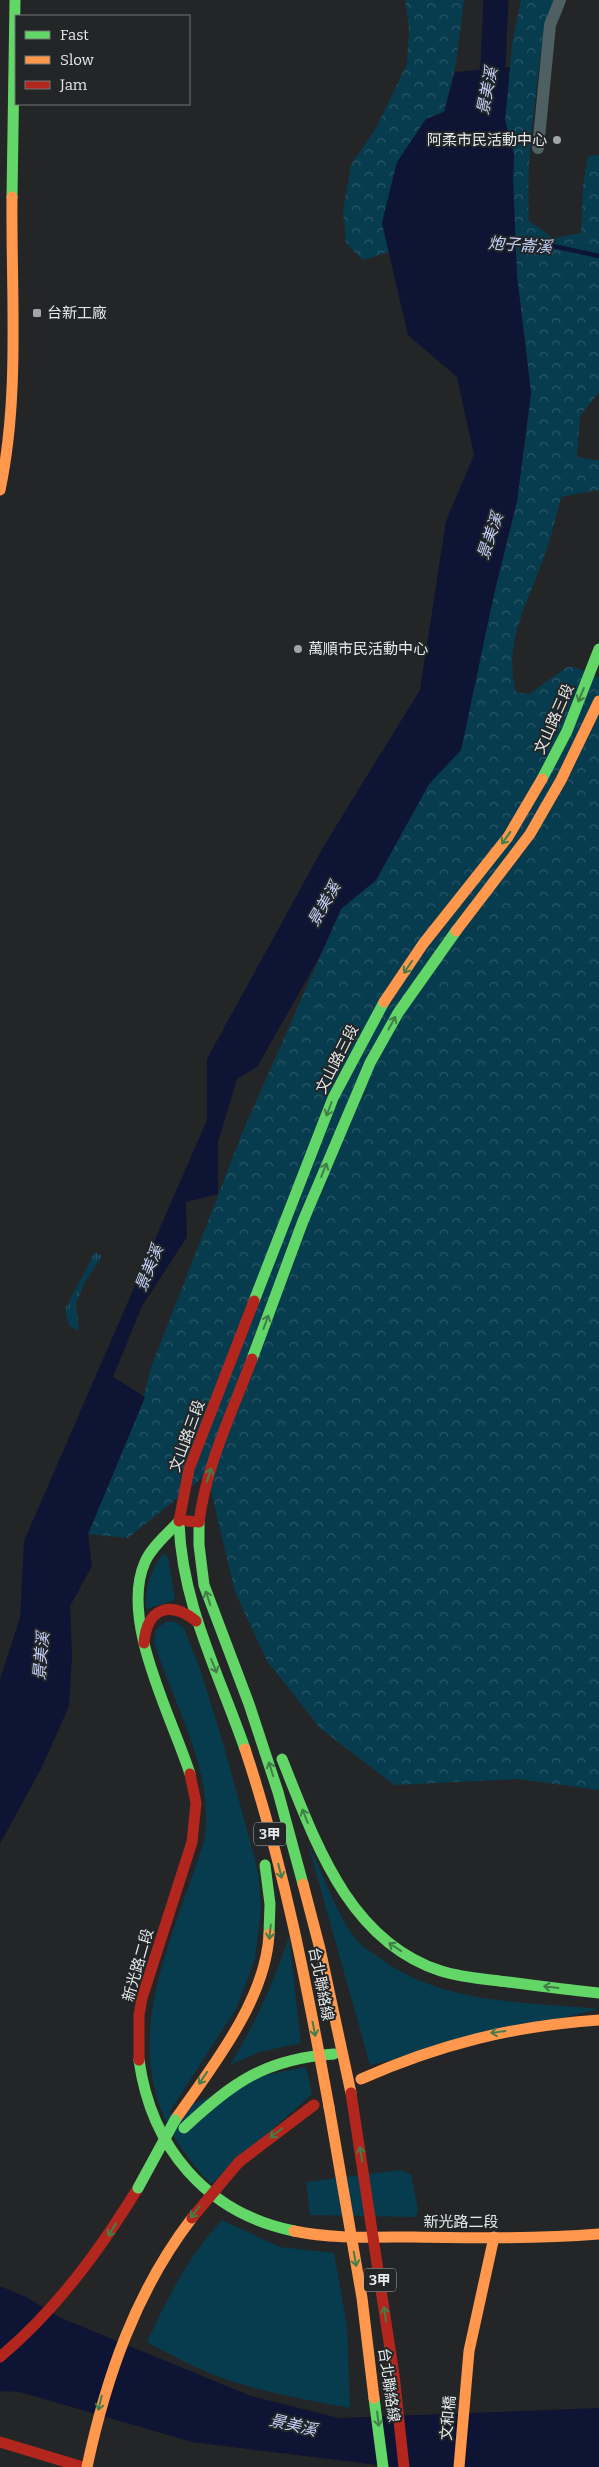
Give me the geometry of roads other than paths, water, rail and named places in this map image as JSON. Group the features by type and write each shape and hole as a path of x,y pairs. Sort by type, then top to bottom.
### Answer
{"main road":[{"path":"0,490 8,453 12,347 15,0"},
{"name":"文山路三段","path":"179,1521 189,1469 333,1098 380,1008 423,944 508,837 541,781 567,731 599,649"},
{"name":"文山路三段","path":"199,1522 202,1498 210,1472 303,1221 370,1063 398,1013 433,962 530,834 561,780 599,701"},
{"path":"179,1521 199,1522"},
{"name":"台北聯絡線","path":"179,1521 181,1561 186,1589 196,1621 232,1712 261,1799 280,1869 329,2107 363,2308 383,2467"},
{"name":"新光路二段","path":"179,1521 149,1556 138,1582 138,1618 144,1643 188,1765 196,1806 193,1843 145,1986 137,2039 142,2090 151,2118 166,2145 203,2188 225,2205 250,2218 281,2229 332,2236 494,2237 599,2234"},
{"name":"台北聯絡線","path":"199,1522 199,1545 204,1585 249,1704 278,1792 320,1949 343,2054 351,2093 394,2375 404,2467"},
{"path":"144,1643 144,1631 148,1622 156,1614 165,1610 183,1611 196,1621"},
{"path":"225,1643 268,1726"},
{"path":"232,1712 258,1835"},
{"path":"280,1752 315,1841 336,1884 356,1914 381,1937 407,1955 434,1968 471,1978 599,1993"},
{"path":"0,2357 40,2322 66,2292 104,2242 179,2124 253,1997 261,1977 270,1927 270,1899 262,1854"},
{"path":"361,2079 420,2054 488,2033 599,2020"},
{"path":"179,2124 242,2078 286,2060 319,2054 343,2054"},
{"path":"87,2467 101,2399 113,2362 148,2282 172,2243 193,2214 239,2162 314,2105"},
{"name":"文和橋","path":"459,2467 467,2371 474,2320 494,2237"},
{"path":"0,2442 83,2467"}],"street":[{"path":"538,148 550,25 560,0"}],"water":[{"path":"510,67 505,120 514,155 513,180 517,276 531,393 517,501 494,594 461,750 429,784 376,880 341,909 320,956 257,1067 237,1079 218,1142 218,1194 186,1202 187,1237 142,1306 113,1377 145,1397 88,1534 92,1566 70,1606 72,1656 69,1706 42,1767 0,1844 0,1679 20,1618 24,1541 207,1120 207,1059 325,844 420,690 446,521 474,455 457,377 408,335 382,223 397,162 426,119 444,112 455,72"},
{"path":"0,2286 26,2297 61,2318 251,2396 339,2418 599,2408 599,2467 394,2467 192,2442 20,2392 0,2391"}],"waterway":[{"name":"景美溪","path":"485,102 493,66 496,0"},
{"name":"炮子崙溪","path":"512,242 539,243 599,256"}],"place":[{"name":"阿柔市民活動中心","path":"557,140"},
{"name":"台新工廠","path":"37,313"},
{"name":"萬順市民活動中心","path":"298,649"}]}
